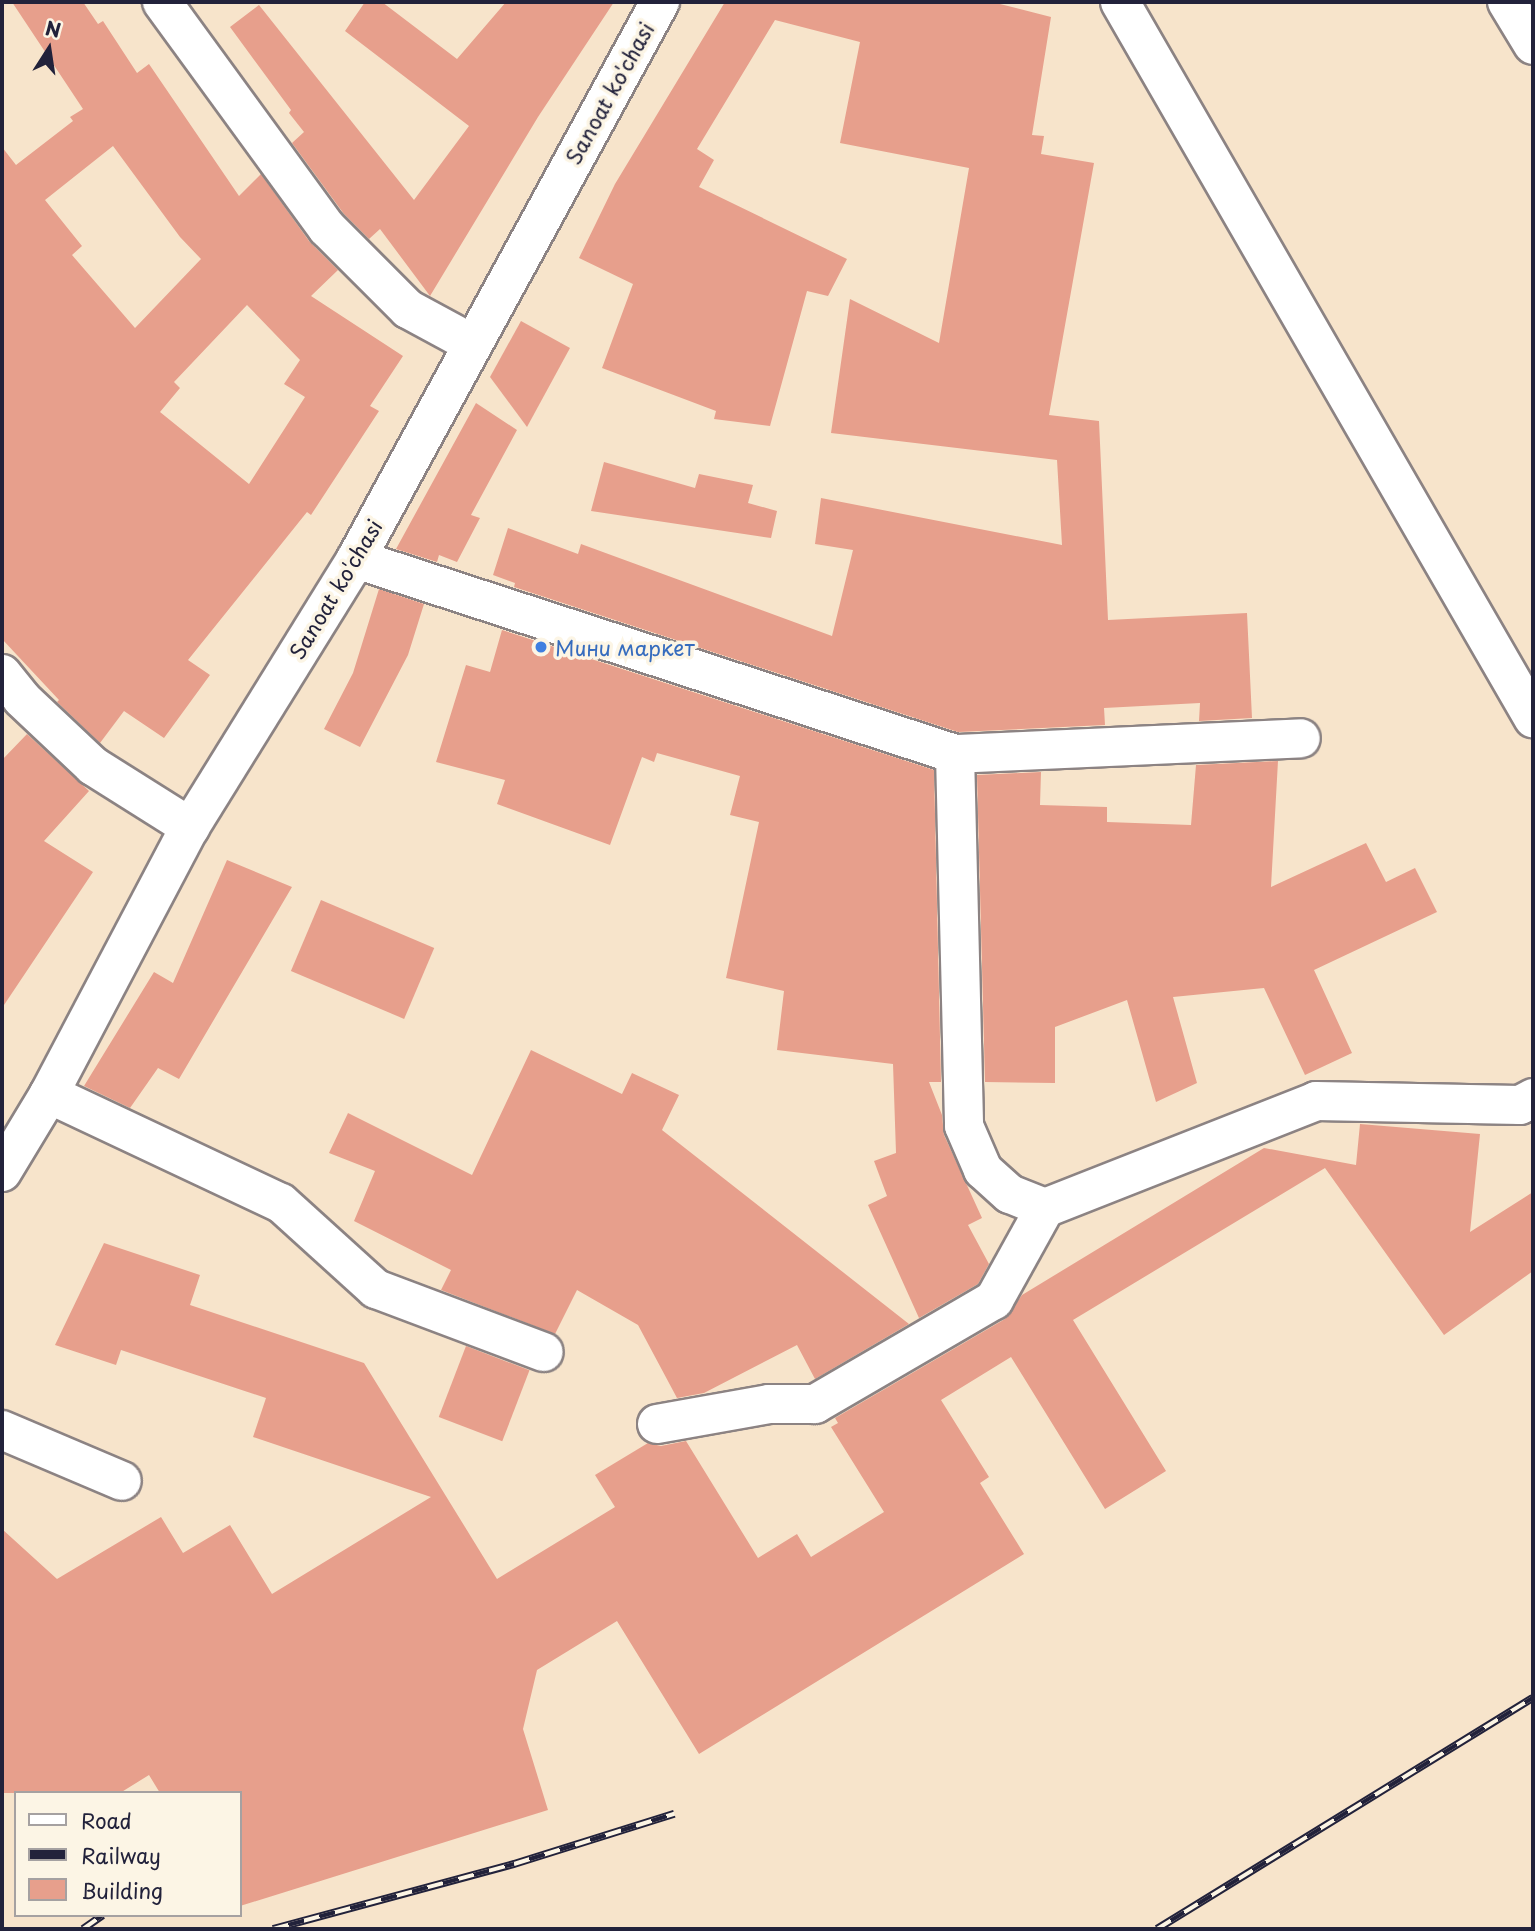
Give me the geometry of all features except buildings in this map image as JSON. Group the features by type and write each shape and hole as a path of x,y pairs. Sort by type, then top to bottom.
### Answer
{"street":[{"path":"162,2 327,228 408,309 471,343"},
{"name":"Sanoat ko'chasi","path":"2,1172 49,1094 190,827 356,559 471,343 660,2"},
{"path":"1120,2 1533,718"},
{"path":"1507,2 1533,45"},
{"path":"356,559 955,754 1301,738"},
{"path":"2,674 22,699 93,766 190,827"},
{"path":"955,754 964,1126 983,1170 1010,1194 1045,1208"},
{"path":"49,1094 281,1203 376,1289 544,1352"},
{"path":"657,1424 769,1404 815,1404 994,1300 1045,1208 1316,1101 1520,1105 1533,1098"},
{"path":"2,1430 122,1481"}],"railway":[{"path":"1157,1929 1533,1698"},
{"path":"273,1929 514,1864 674,1814"},
{"path":"83,1929 100,1917"}],"place":[{"name":"Мини маркет","path":"541,647"}]}
